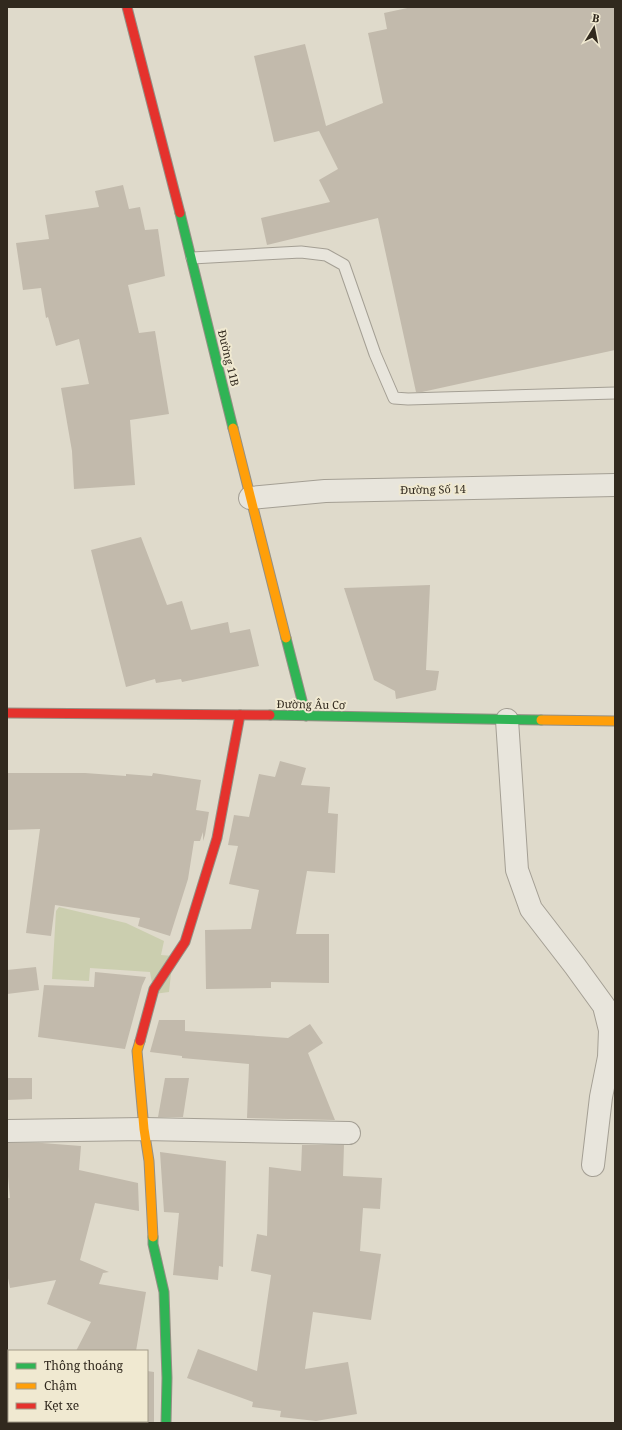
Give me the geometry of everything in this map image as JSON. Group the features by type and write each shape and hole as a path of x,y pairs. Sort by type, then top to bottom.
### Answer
{"street":[{"name":"Đường 11B","path":"127,7 192,258 250,498 306,716"},
{"name":"Đường Số 14","path":"250,498 325,490 615,485"},
{"name":"Đường Âu Cơ","path":"7,713 615,721"},
{"path":"166,1423 167,1378 164,1292 153,1244 149,1161 144,1129 137,1051 154,989 185,942 217,838 240,715"},
{"path":"507,720 517,870 531,909 604,1006 610,1030 609,1057 601,1097 593,1165"},
{"path":"7,1131 144,1129 349,1133"}],"lane":[{"path":"192,258 301,252 326,255 344,265 375,354 394,398 408,399 615,393"}],"green space":[{"path":"59,907 126,923 164,941 161,955 173,956 169,992 154,994 150,972 90,968 89,981 52,979 56,911"}],"building":[{"path":"412,7 615,7 615,350 422,392 416,392 378,218 267,245 261,218 330,202 319,180 338,169 319,131 274,142 254,56 305,44 326,126 383,103 368,33 387,29 384,13"},
{"path":"123,185 129,209 140,207 145,230 158,229 165,276 128,285 139,333 155,331 169,414 130,420 135,485 74,489 72,451 61,388 89,384 79,339 56,346 48,317 46,318 41,288 23,290 16,243 49,239 45,215 99,207 95,191"},
{"path":"141,537 167,605 182,601 191,630 228,622 230,633 250,629 259,666 182,682 181,679 156,683 155,679 126,687 91,550"},
{"path":"430,585 426,670 439,671 436,690 396,699 395,691 374,680 344,588"},
{"path":"280,761 306,768 301,785 330,787 328,813 338,814 335,873 307,871 296,934 329,934 329,983 271,982 271,988 206,989 205,930 251,929 259,890 229,884 238,846 228,845 234,815 249,817 259,774 275,777"},
{"path":"8,773 85,773 152,776 153,773 201,780 196,810 209,812 205,835 203,841 203,832 200,841 194,841 188,879 170,936 138,926 140,918 55,905 51,936 26,933 40,829 7,830"},
{"path":"36,967 39,990 7,994 7,970"},
{"path":"95,972 146,977 142,986 125,1049 38,1037 44,985 94,987"},
{"path":"159,1020 185,1020 185,1031 288,1038 310,1024 323,1043 308,1053 335,1120 247,1118 249,1064 182,1058 182,1056 150,1052"},
{"path":"7,1078 32,1078 32,1099 7,1100"},
{"path":"165,1078 189,1078 183,1117 158,1117"},
{"path":"7,1143 42,1143 81,1146 79,1170 138,1183 139,1211 95,1203 80,1260 109,1272 103,1273 99,1284 146,1292 136,1350 77,1350 91,1322 47,1304 56,1280 10,1288 7,1273 7,1198 10,1198 7,1166"},
{"path":"302,1145 344,1145 343,1176 382,1178 380,1209 363,1208 360,1251 381,1254 371,1320 313,1312 305,1369 348,1362 357,1414 316,1421 280,1417 281,1411 252,1407 253,1402 187,1378 198,1349 257,1371 271,1275 251,1271 257,1234 267,1236 269,1167 301,1171"},
{"path":"160,1152 226,1161 223,1267 219,1266 218,1280 173,1275 179,1213 164,1212"},
{"path":"148,1371 154,1372 154,1423 147,1423"}],"traffic: fast":[{"path":"180,213 233,428"},
{"path":"286,638 306,716"},
{"path":"270,715 541,720"},
{"path":"153,1237 153,1244 164,1292 167,1378 166,1423"}],"traffic: slow":[{"path":"233,428 286,638"},
{"path":"541,720 615,721"},
{"path":"140,1041 137,1051 144,1129 149,1161 153,1237"}],"traffic: jam":[{"path":"127,7 180,213"},
{"path":"7,713 270,715"},
{"path":"140,1041 154,989 185,942 217,838 240,715"}]}
